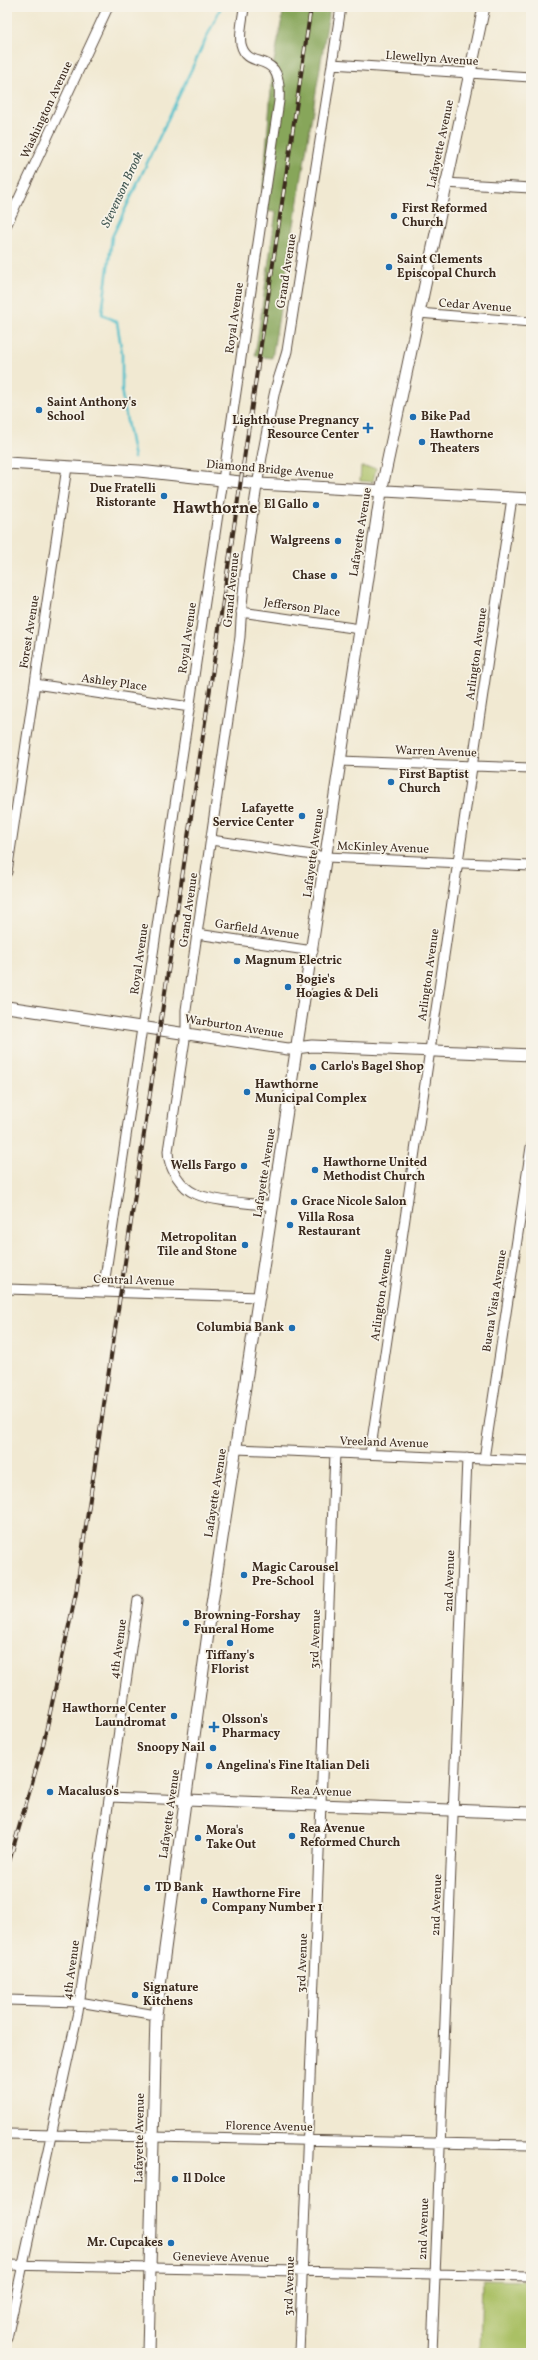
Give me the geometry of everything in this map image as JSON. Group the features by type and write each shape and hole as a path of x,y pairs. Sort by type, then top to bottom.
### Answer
{"street":[{"name":"Washington Avenue","path":"7,224 108,7"},
{"name":"Royal Avenue","path":"103,1292 280,89 280,80 275,71 266,64 252,58 243,50 240,33 244,7"},
{"name":"Grand Avenue","path":"274,1206 197,1194 190,1190 178,1176 169,1162 168,1151 186,1033 186,1010 240,637 242,590 274,394 286,351 341,7"},
{"name":"Lafayette Avenue","path":"148,2353 156,2015 236,1449 298,1048 381,492 445,183 484,7"},
{"name":"Llewellyn Avenue","path":"332,64 531,77"},
{"path":"445,183 531,188"},
{"name":"Cedar Avenue","path":"418,313 531,322"},
{"name":"Diamond Bridge Avenue","path":"7,463 259,484 381,492 531,499"},
{"name":"Forest Avenue","path":"7,872 67,467"},
{"name":"Arlington Avenue","path":"370,1454 512,498"},
{"name":"Jefferson Place","path":"241,612 360,629"},
{"name":"Ashley Place","path":"34,684 190,707"},
{"name":"Warren Avenue","path":"340,760 531,768"},
{"name":"McKinley Avenue","path":"211,840 326,857 531,866"},
{"name":"Garfield Avenue","path":"197,934 312,951"},
{"name":"Warburton Avenue","path":"7,1007 288,1049 312,1046 531,1055"},
{"name":"Buena Vista Avenue","path":"484,1459 531,1147"},
{"name":"Central Avenue","path":"7,1289 260,1297"},
{"name":"Vreeland Avenue","path":"236,1449 531,1461"},
{"name":"3rd Avenue","path":"299,2353 335,1453"},
{"name":"2nd Avenue","path":"432,2353 467,1458"},
{"name":"4th Avenue","path":"7,2338 24,2266 79,2002 138,1600"},
{"name":"Rea Avenue","path":"110,1797 531,1813"},
{"path":"7,2000 79,2002 156,2015"},
{"name":"Florence Avenue","path":"7,2134 531,2145"},
{"name":"Genevieve Avenue","path":"7,2265 531,2276"}],"green space":[{"path":"284,7 330,7 272,358 255,356 276,212 261,211 273,67"},
{"path":"361,467 376,468 373,482 360,481"},
{"path":"482,2280 531,2281 531,2353 480,2353"}],"waterway":[{"name":"Stevenson Brook","path":"134,458 122,395 122,353 117,322 102,314 112,237 221,7"}],"railway":[{"path":"7,1869 43,1745 76,1593 311,7"}],"place":[{"name":"First Reformed Church","path":"394,216"},
{"name":"Saint Clements Episcopal Church","path":"389,267"},
{"name":"Saint Anthony's School","path":"39,410"},
{"name":"Bike Pad","path":"413,417"},
{"name":"Lighthouse Pregnancy Resource Center","path":"368,428"},
{"name":"Hawthorne Theaters","path":"422,442"},
{"name":"Due Fratelli Ristorante","path":"164,496"},
{"name":"El Gallo","path":"316,505"},
{"name":"Walgreens","path":"338,541"},
{"name":"Chase","path":"334,576"},
{"name":"First Baptist Church","path":"391,782"},
{"name":"Lafayette Service Center","path":"302,816"},
{"name":"Magnum Electric","path":"237,961"},
{"name":"Bogie's Hoagies & Deli","path":"288,987"},
{"name":"Carlo's Bagel Shop","path":"313,1067"},
{"name":"Hawthorne Municipal Complex","path":"247,1092"},
{"name":"Wells Fargo","path":"244,1166"},
{"name":"Hawthorne United Methodist Church","path":"315,1170"},
{"name":"Grace Nicole Salon","path":"294,1202"},
{"name":"Villa Rosa Restaurant","path":"290,1225"},
{"name":"Metropolitan Tile and Stone","path":"245,1245"},
{"name":"Columbia Bank","path":"292,1328"},
{"name":"Magic Carousel Pre-School","path":"244,1575"},
{"name":"Browning-Forshay Funeral Home","path":"186,1623"},
{"name":"Tiffany's Florist","path":"230,1643"},
{"name":"Hawthorne Center Laundromat","path":"174,1716"},
{"name":"Olsson's Pharmacy","path":"214,1727"},
{"name":"Snoopy Nail","path":"213,1748"},
{"name":"Angelina's Fine Italian Deli","path":"209,1766"},
{"name":"Macaluso's","path":"50,1792"},
{"name":"Rea Avenue Reformed Church","path":"292,1836"},
{"name":"Mora's Take Out","path":"198,1838"},
{"name":"TD Bank","path":"147,1888"},
{"name":"Hawthorne Fire Company Number 1","path":"204,1901"},
{"name":"Signature Kitchens","path":"135,1995"},
{"name":"Il Dolce","path":"175,2179"},
{"name":"Mr. Cupcakes","path":"171,2243"}],"district":[{"name":"Hawthorne","path":"215,509"}]}
